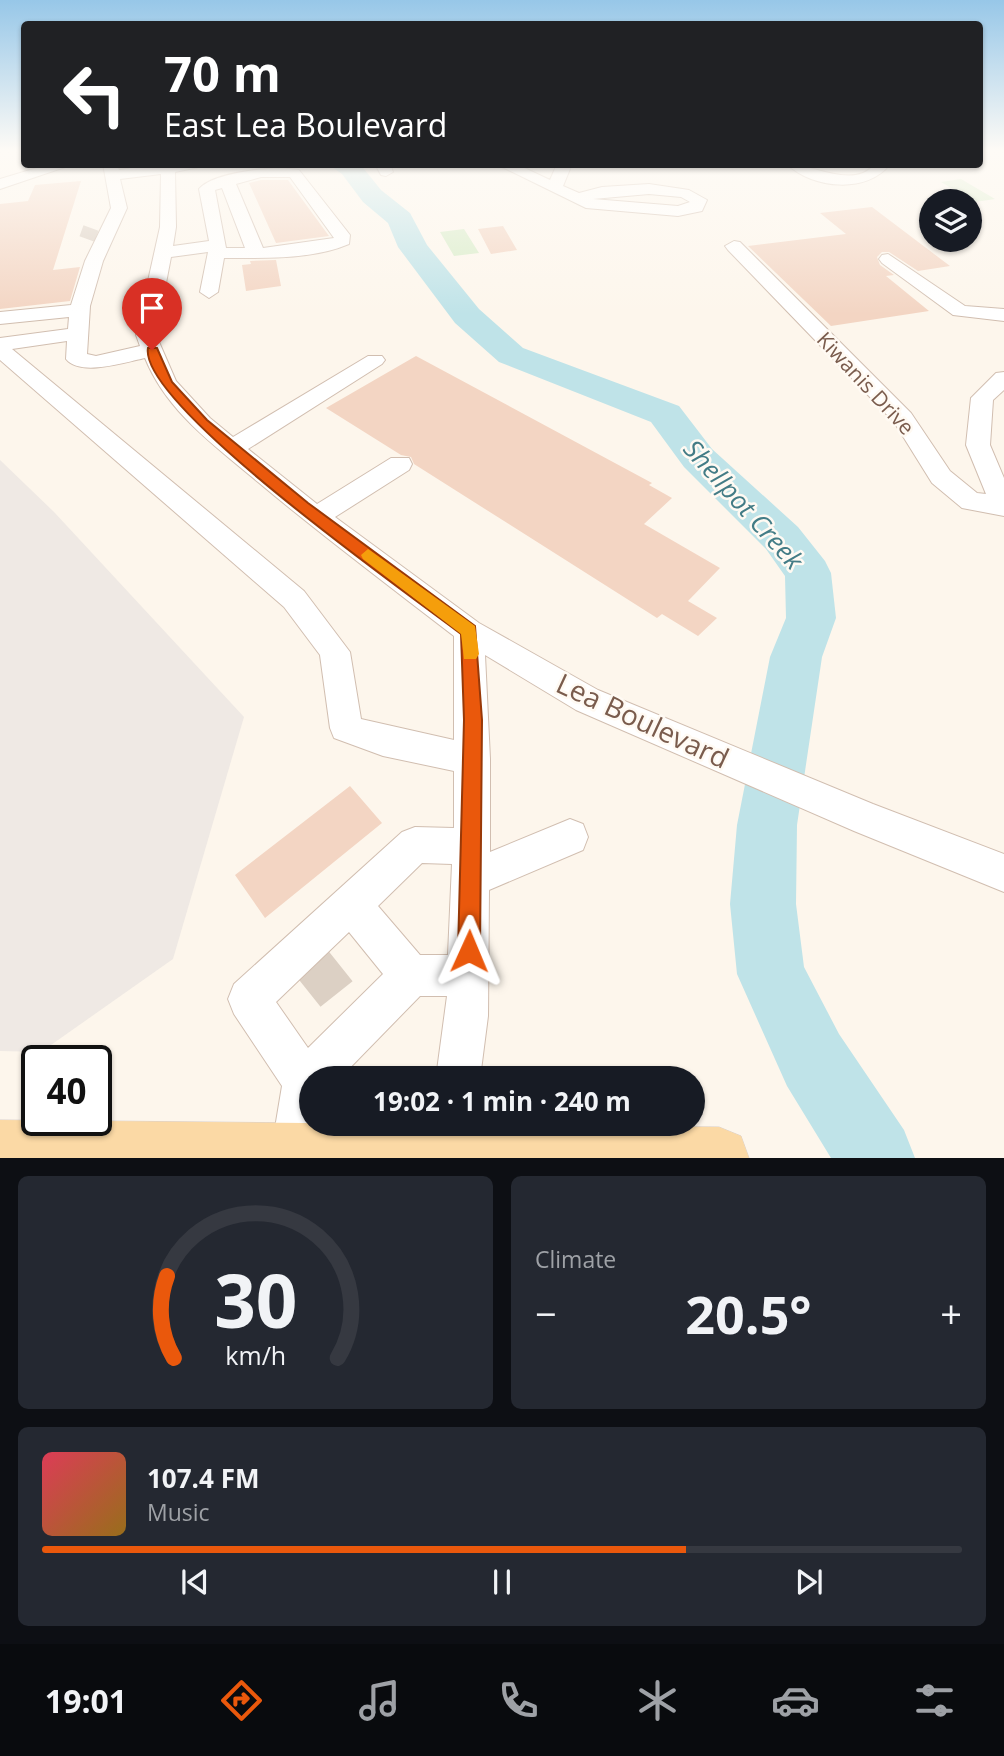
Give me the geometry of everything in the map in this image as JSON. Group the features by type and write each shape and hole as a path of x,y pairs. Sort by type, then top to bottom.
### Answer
{"main road":[{"path":"0,1151 292,1154 433,1145 719,1157"}],"street":[{"path":"118,206 116,214 92,240 80,310 76,359 96,362 152,350"},
{"name":"Lea Boulevard","path":"169,206 168,228 146,335 166,383 202,423 317,516 469,631 587,700 867,819 1004,873"},
{"path":"209,292 218,249 211,206"},
{"path":"238,206 256,253"},
{"path":"163,253 218,249 277,253 343,240 320,206"},
{"path":"621,206 678,211 697,206"},
{"name":"Kiwanis Drive","path":"734,246 904,418 941,477 971,502 1002,505"},
{"path":"888,259 960,311 1004,315"},
{"path":"0,318 80,310"},
{"path":"0,344 78,334"},
{"path":"0,349 294,599 335,652 346,728 383,741 472,759"},
{"path":"232,448 376,360"},
{"path":"1002,505 978,445 1004,378"},
{"path":"317,516 400,464"},
{"path":"460,1066 467,1016 471,863 469,631"},
{"path":"299,1073 249,999 306,956 351,904 415,845 471,863 570,837"},
{"path":"351,904 411,976"},
{"path":"319,1066 357,1021 411,976 468,975"},
{"path":"292,1154 299,1115"}],"shaded area":[{"path":"0,460 54,512 244,717 173,959 51,1045 21,1045 21,1052 0,1051"}],"green space":[{"path":"464,229 479,253 454,256 440,232"}],"building":[{"path":"0,206 73,206 53,270 80,267 70,301 0,309"},
{"path":"259,206 307,206 329,236 276,243"},
{"path":"872,207 919,243 919,252 931,252 950,266 918,271 889,252 882,252 877,257 880,265 894,275 886,276 929,311 831,326 748,246 846,234 820,213"},
{"path":"503,226 517,250 491,254 478,229"},
{"path":"276,260 281,286 246,291 242,265 251,264 250,261"},
{"path":"416,356 652,483 649,485 672,498 644,524 720,568 688,601 717,618 698,636 662,614 657,618 414,464 411,457 401,455 326,408"},
{"path":"350,786 382,823 265,918 235,875"}],"waterway":[{"name":"Shellpot Creek","path":"384,206 400,219 413,247 467,316 511,355 665,414 698,458 782,538 808,573 811,618 796,657 767,825 763,904 771,974 813,1060 876,1158"}],"tunnel":[{"path":"87,239 91,228"},
{"path":"311,962 354,1016"}],"slow traffic":[{"path":"368,555 469,631 470,654"}],"route":[{"path":"152,350 166,383 202,423 303,506 469,631 473,720 469,951"}]}
